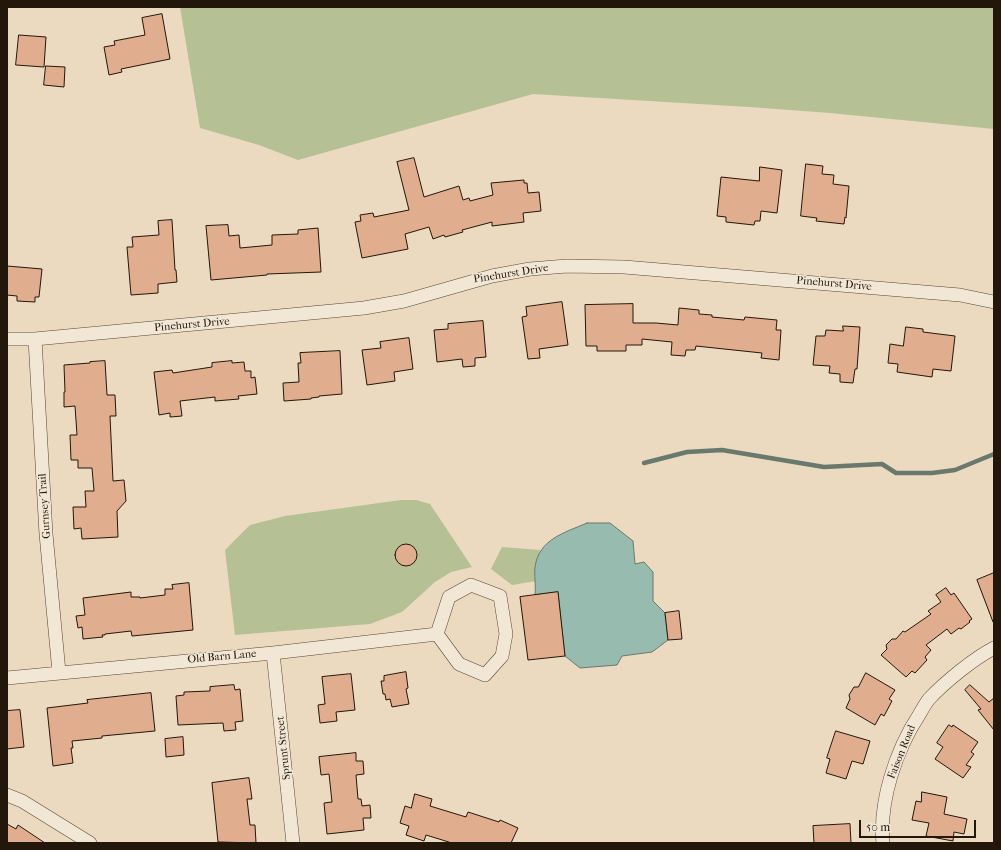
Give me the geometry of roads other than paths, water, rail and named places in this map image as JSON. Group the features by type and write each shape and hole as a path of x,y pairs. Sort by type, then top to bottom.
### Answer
{"street":[{"name":"Pinehurst Drive","path":"7,339 34,339 364,308 404,301 492,276 567,266 640,268 960,295 994,302"},
{"name":"Gurnsey Trail","path":"34,339 46,534 59,672"},
{"path":"471,585 500,596 506,634 504,648 502,656 485,675 459,664 437,634 449,598 455,594 471,585"},
{"name":"Old Barn Lane","path":"7,678 273,653 437,634"},
{"name":"Faison Road","path":"884,843 885,801 892,771 910,728 928,700 969,664 994,648"},
{"name":"Sprunt Street","path":"273,653 293,843"},
{"path":"7,795 22,801 90,843"}],"water":[{"path":"587,523 610,523 633,541 635,564 644,562 653,572 653,601 665,613 668,640 652,652 622,656 617,665 580,668 565,656 558,593 535,595 535,567 537,557 547,543 561,534"}],"waterway":[{"path":"644,463 687,452 722,450 824,467 882,464 896,473 932,473 955,470 994,454"}]}
